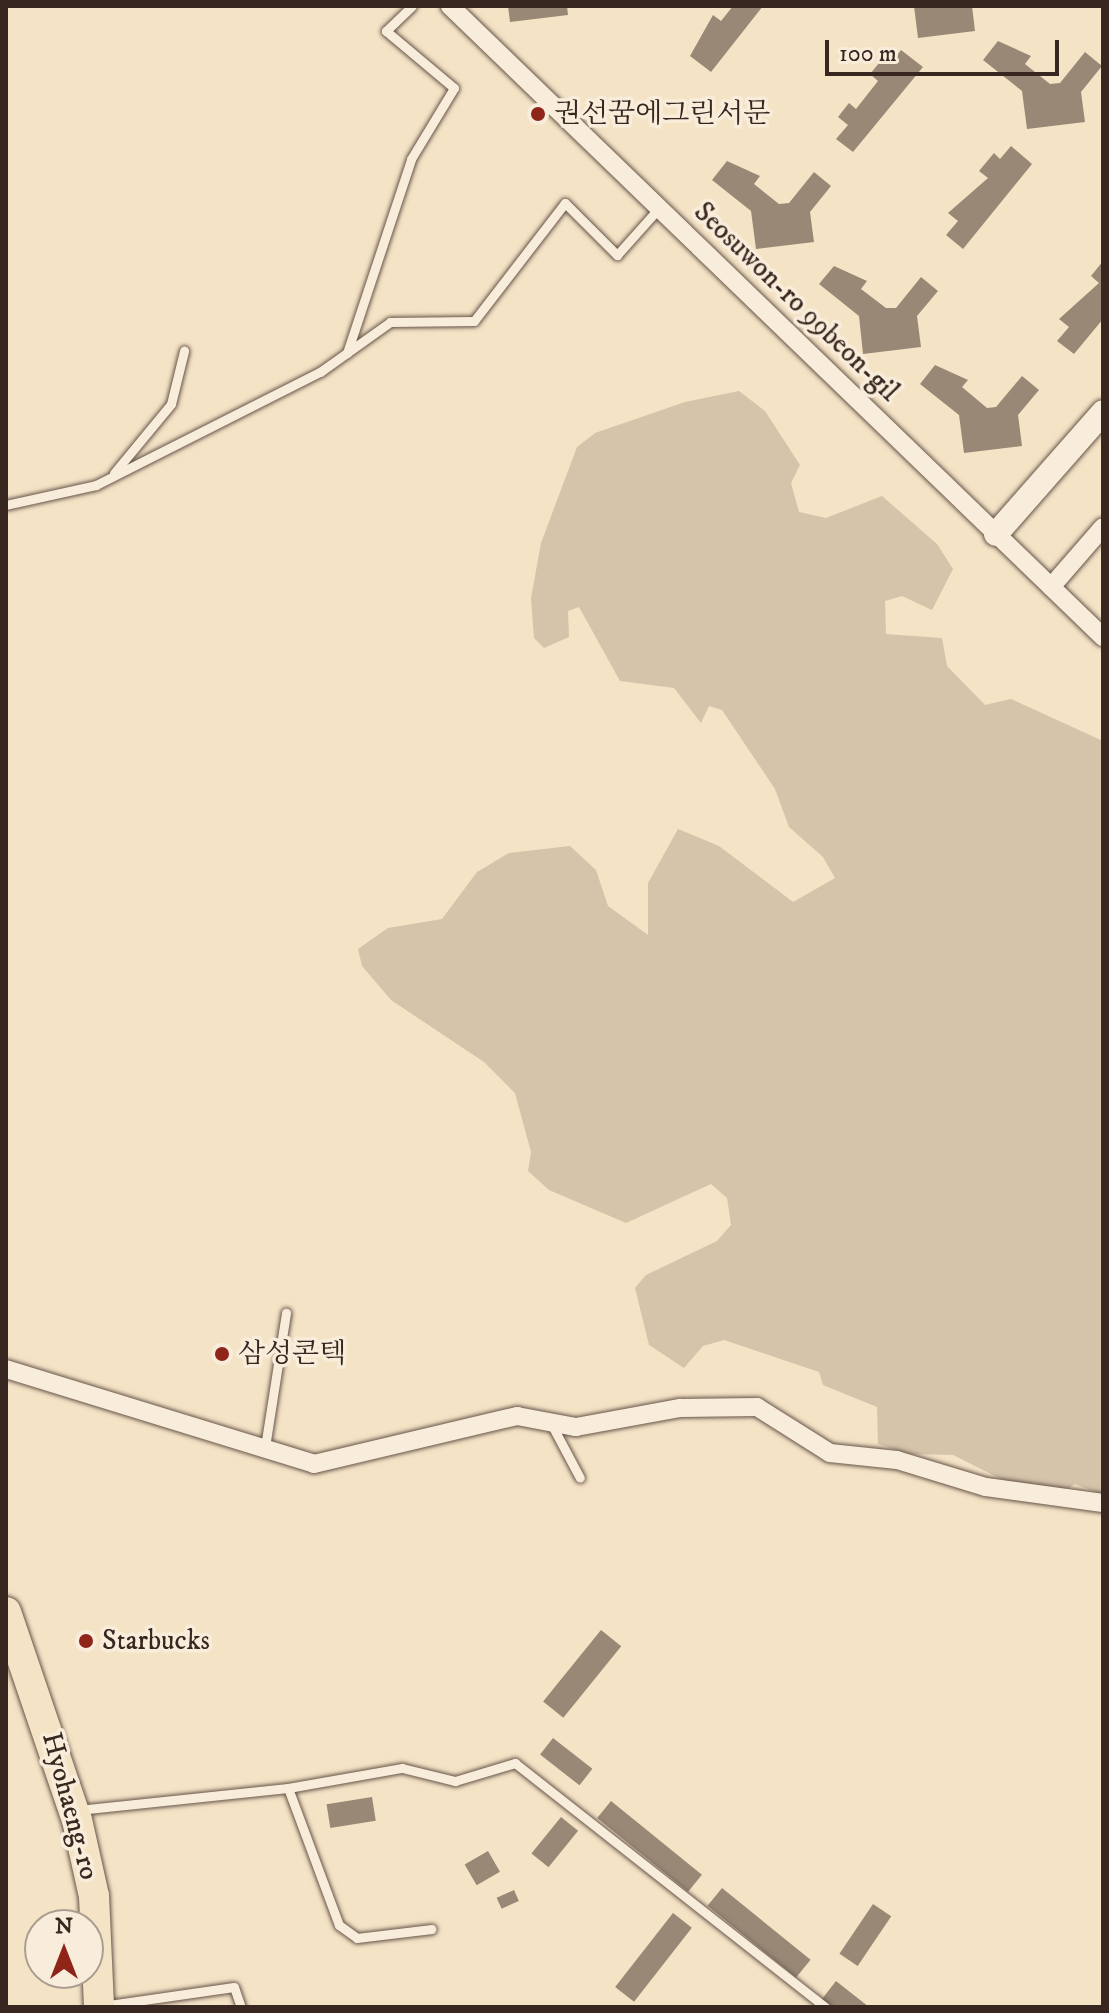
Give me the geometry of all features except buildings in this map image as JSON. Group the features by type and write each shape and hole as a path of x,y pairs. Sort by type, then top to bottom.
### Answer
{"main road":[{"name":"Hyohaeng-ro","path":"6,1612 75,1810 94,1896 99,2007"}],"street":[{"name":"Seosuwon-ro 99beon-gil","path":"450,6 1103,637"},
{"path":"996,534 1103,412"},
{"path":"1051,587 1099,539"},
{"path":"6,1369 314,1464 517,1416 576,1427 680,1408 757,1407 830,1453 897,1460 986,1487 1103,1503"}],"lane":[{"path":"347,353 411,159 454,88 386,31 412,6"},
{"path":"6,505 111,478 347,353 390,322 474,321 565,203 617,255 659,208"},
{"path":"111,478 171,404 184,351"},
{"path":"265,1447 286,1313"},
{"path":"517,1416 561,1431 580,1478"},
{"path":"75,1810 288,1788 402,1768 455,1781 515,1763 825,2007"},
{"path":"288,1788 339,1925 357,1938 431,1929"},
{"path":"99,2007 234,1987 241,2007"}],"shaded area":[{"path":"739,391 765,411 800,465 791,483 799,512 826,518 882,496 937,544 953,569 932,610 902,596 885,601 886,634 942,638 947,666 985,705 1011,699 1103,741 1103,1495 1075,1484 1061,1493 1009,1483 953,1455 909,1454 878,1444 877,1407 823,1385 819,1372 724,1340 703,1346 684,1368 649,1345 635,1288 646,1275 717,1241 731,1225 727,1198 711,1184 626,1223 549,1190 528,1171 531,1152 515,1093 484,1062 391,1000 362,966 358,949 388,928 442,919 477,872 509,853 570,846 596,870 608,906 648,935 648,883 678,829 719,846 793,902 835,878 823,857 789,827 775,789 722,710 709,706 701,723 674,688 620,681 579,607 568,611 569,637 544,648 534,638 531,598 541,543 577,447 595,433 685,402"}],"place":[{"name":"권선꿈에그린서문","path":"538,114"},
{"name":"삼성콘텍","path":"222,1354"},
{"name":"Starbucks","path":"86,1641"}]}
